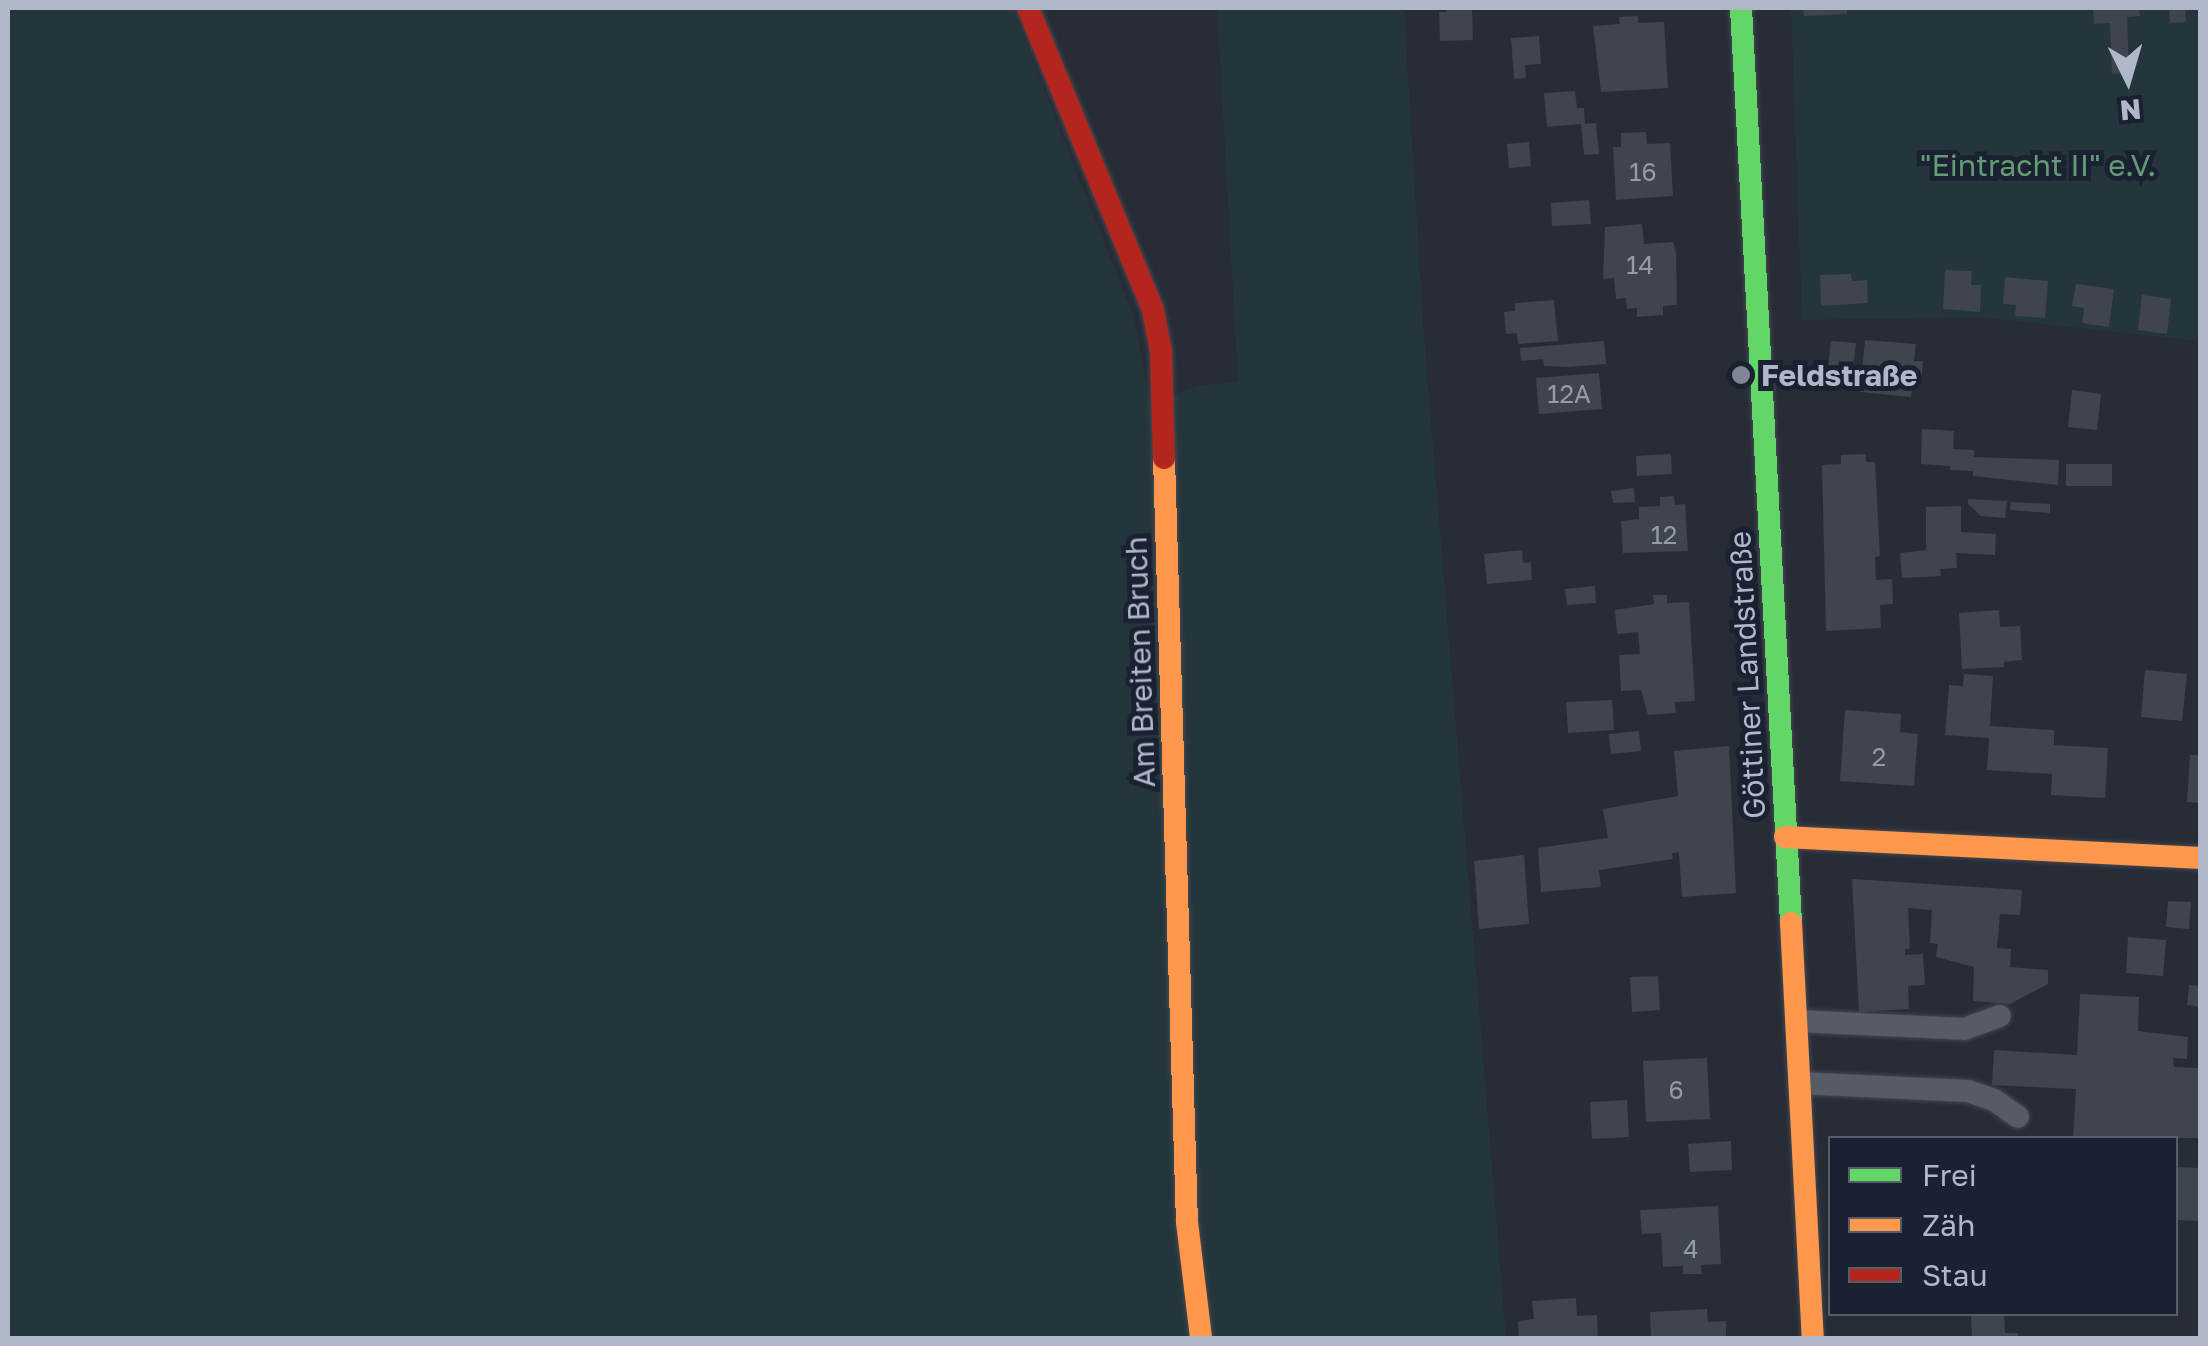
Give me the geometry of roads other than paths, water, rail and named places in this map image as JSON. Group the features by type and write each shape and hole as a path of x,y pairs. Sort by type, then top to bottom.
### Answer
{"street":[{"name":"Am Breiten Bruch","path":"1028,8 1153,310 1161,350 1187,1222 1201,1338"},
{"name":"Göttiner Landstraße","path":"1741,8 1796,1082 1813,1338"},
{"path":"1785,837 2200,858"}],"lane":[{"path":"1793,1021 1964,1029 2000,1016"},
{"path":"1796,1082 1968,1091 1994,1100 2018,1117"}],"place":[{"name":"Feldstraße","path":"1741,375"}],"park label":[{"name":"\"Eintracht II\" e.V.","path":"2038,165"}]}
